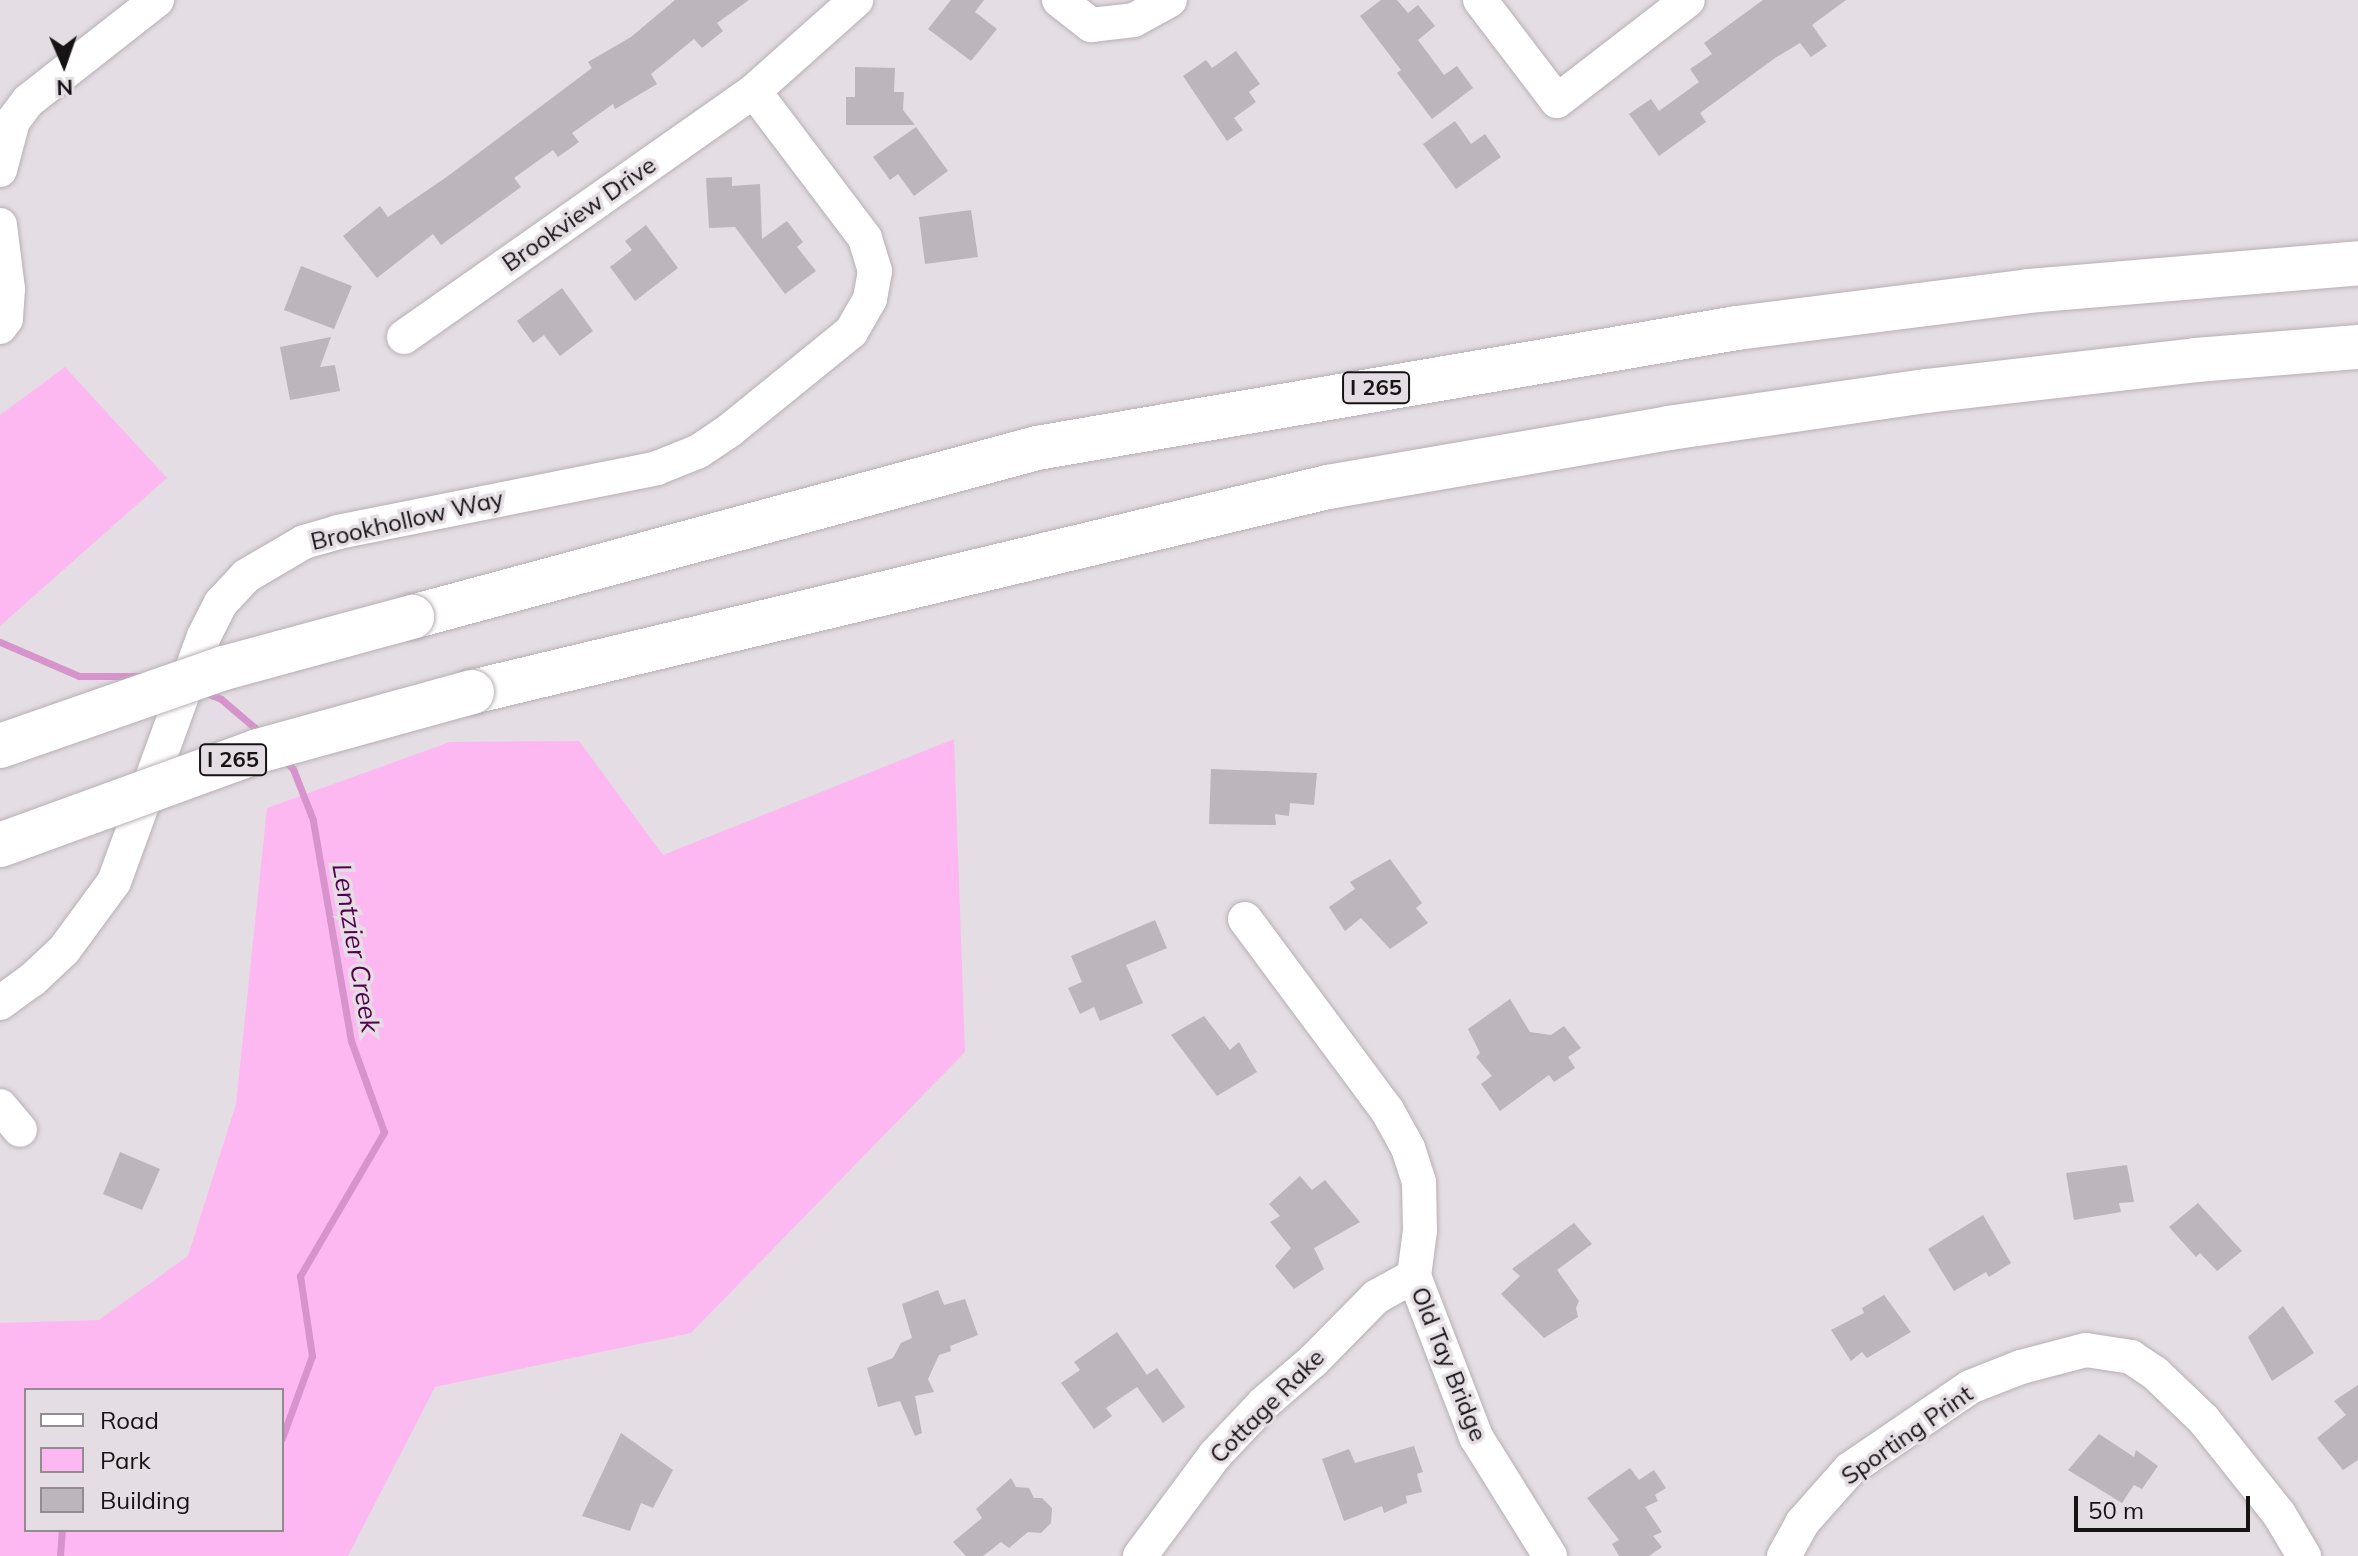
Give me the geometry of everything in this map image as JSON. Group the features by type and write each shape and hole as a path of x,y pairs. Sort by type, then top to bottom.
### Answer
{"highway":[{"name":"I 265","path":"0,746 224,668 1037,448 1737,328 2028,291 2358,263"},
{"name":"I 265","path":"0,845 258,751 472,692 1328,487 1669,428 1926,391 2196,360 2358,347"}],"street":[{"path":"0,170 13,121 28,101 157,0"},
{"name":"Brookview Drive","path":"404,337 754,91 856,0"},
{"path":"1059,0 1091,25 1134,20 1170,0"},
{"path":"1480,0 1557,101 1688,0"},
{"name":"Brookhollow Way","path":"0,1003 32,980 64,950 114,882 204,636 221,603 246,576 304,542 338,532 657,468 699,451 851,332 870,299 875,271 865,238 754,91"},
{"path":"0,225 8,289 6,319 0,327"},
{"name":"Old Tay Bridge","path":"1245,919 1387,1110 1408,1148 1419,1182 1420,1230 1414,1276 1476,1437 1550,1556"},
{"name":"Cottage Rake","path":"1140,1556 1215,1455 1263,1404 1313,1361 1376,1297 1414,1276"},
{"name":"Sporting Print","path":"1784,1556 1802,1523 1850,1469 1970,1387 2021,1367 2086,1350 2131,1357 2165,1382 2204,1420 2279,1514 2304,1556"}],"green space":[{"path":"65,367 167,478 0,626 0,415"},
{"path":"954,739 965,1052 691,1333 435,1387 348,1556 0,1556 0,1323 99,1320 188,1256 236,1104 267,808 450,742 579,741 663,855"}],"building":[{"path":"675,0 749,0 717,23 723,31 702,48 694,39 651,74 657,84 615,109 613,104 572,133 579,142 558,157 553,150 514,178 521,187 441,245 433,234 377,278 343,236 380,206 388,217 448,176 592,68 588,62 631,37"},
{"path":"951,0 984,0 975,12 997,29 971,61 928,29"},
{"path":"1381,0 1397,0 1408,13 1418,5 1435,26 1418,40 1444,75 1457,66 1473,88 1432,119 1397,73 1401,70 1360,16"},
{"path":"1763,0 1846,0 1812,25 1827,46 1811,57 1800,43 1775,58 1700,113 1706,122 1659,156 1629,114 1651,99 1659,111 1699,82 1690,69 1712,54 1704,43"},
{"path":"1236,51 1260,84 1249,92 1256,102 1234,118 1243,130 1227,141 1183,76 1206,60 1212,68"},
{"path":"855,67 895,68 894,92 904,92 903,110 915,125 846,125 846,97 855,97"},
{"path":"1455,121 1471,144 1485,134 1501,157 1456,189 1423,144"},
{"path":"916,127 948,171 914,196 898,174 890,180 873,157"},
{"path":"732,177 732,186 760,184 762,239 787,221 803,242 797,247 816,271 785,294 735,227 709,228 706,178"},
{"path":"971,210 978,257 925,264 919,217"},
{"path":"646,225 678,268 635,301 610,267 632,250 625,241"},
{"path":"301,266 352,286 334,329 284,310"},
{"path":"562,288 593,331 560,356 544,335 533,343 517,321"},
{"path":"331,337 320,367 335,365 340,391 290,400 280,347"},
{"path":"1211,769 1317,773 1314,805 1290,803 1289,816 1275,814 1276,825 1209,824"},
{"path":"1390,859 1422,903 1416,908 1428,923 1390,949 1361,918 1345,931 1329,907 1355,889 1350,882"},
{"path":"1155,920 1167,948 1126,965 1143,1003 1100,1021 1094,1007 1080,1014 1068,988 1082,982 1071,956"},
{"path":"1510,999 1530,1032 1551,1035 1564,1026 1581,1048 1568,1057 1575,1068 1554,1082 1549,1075 1500,1111 1481,1084 1492,1076 1476,1057 1480,1053 1468,1029"},
{"path":"1204,1016 1230,1050 1239,1042 1257,1072 1217,1096 1171,1035"},
{"path":"120,1152 160,1169 142,1210 103,1194"},
{"path":"2127,1165 2134,1202 2119,1203 2121,1212 2074,1220 2066,1173"},
{"path":"1300,1176 1312,1190 1325,1180 1360,1222 1314,1248 1324,1269 1294,1289 1275,1266 1291,1248 1270,1222 1280,1216 1269,1204"},
{"path":"2198,1203 2242,1251 2217,1271 2200,1253 2196,1257 2169,1227"},
{"path":"1983,1215 2011,1263 1989,1277 1986,1272 1954,1291 1928,1249"},
{"path":"1574,1223 1592,1244 1557,1270 1579,1301 1576,1308 1578,1317 1544,1338 1501,1294 1520,1276 1512,1269"},
{"path":"938,1290 944,1305 965,1299 978,1335 950,1346 951,1351 939,1355 928,1379 934,1392 915,1396 922,1433 915,1436 900,1401 878,1407 867,1368 893,1358 901,1343 912,1338 902,1304"},
{"path":"1884,1295 1911,1332 1867,1358 1862,1352 1851,1361 1831,1330 1864,1313 1862,1308"},
{"path":"2283,1306 2314,1353 2272,1381 2248,1337"},
{"path":"1117,1332 1147,1375 1157,1368 1185,1407 1163,1423 1137,1387 1106,1408 1112,1416 1094,1429 1061,1383 1080,1370 1074,1362"},
{"path":"2358,1385 2358,1460 2343,1470 2317,1438 2346,1415 2334,1401"},
{"path":"621,1433 673,1470 653,1508 641,1503 630,1531 582,1516"},
{"path":"2099,1434 2134,1457 2136,1450 2158,1466 2142,1489 2134,1485 2122,1503 2068,1470"},
{"path":"1414,1446 1423,1472 1417,1474 1422,1492 1406,1496 1407,1503 1384,1513 1382,1506 1344,1521 1322,1459 1349,1449 1355,1463"},
{"path":"1630,1468 1639,1480 1654,1470 1666,1488 1655,1495 1658,1501 1645,1507 1662,1532 1653,1536 1662,1547 1649,1556 1619,1556 1612,1544 1619,1540 1587,1498"},
{"path":"1011,1478 1016,1487 1029,1488 1034,1498 1042,1498 1052,1508 1051,1523 1041,1533 1028,1532 1009,1548 1001,1542 983,1556 966,1556 953,1542 982,1518 976,1509"}],"waterway":[{"name":"Lentzier Creek","path":"0,642 79,676 142,676"},
{"name":"Lentzier Creek","path":"203,692 221,699 261,733"},
{"name":"Lentzier Creek","path":"284,1433 312,1356 300,1276 384,1132 351,1041 313,820 293,769 285,761"},
{"name":"Lentzier Creek","path":"60,1556 62,1532"}]}
